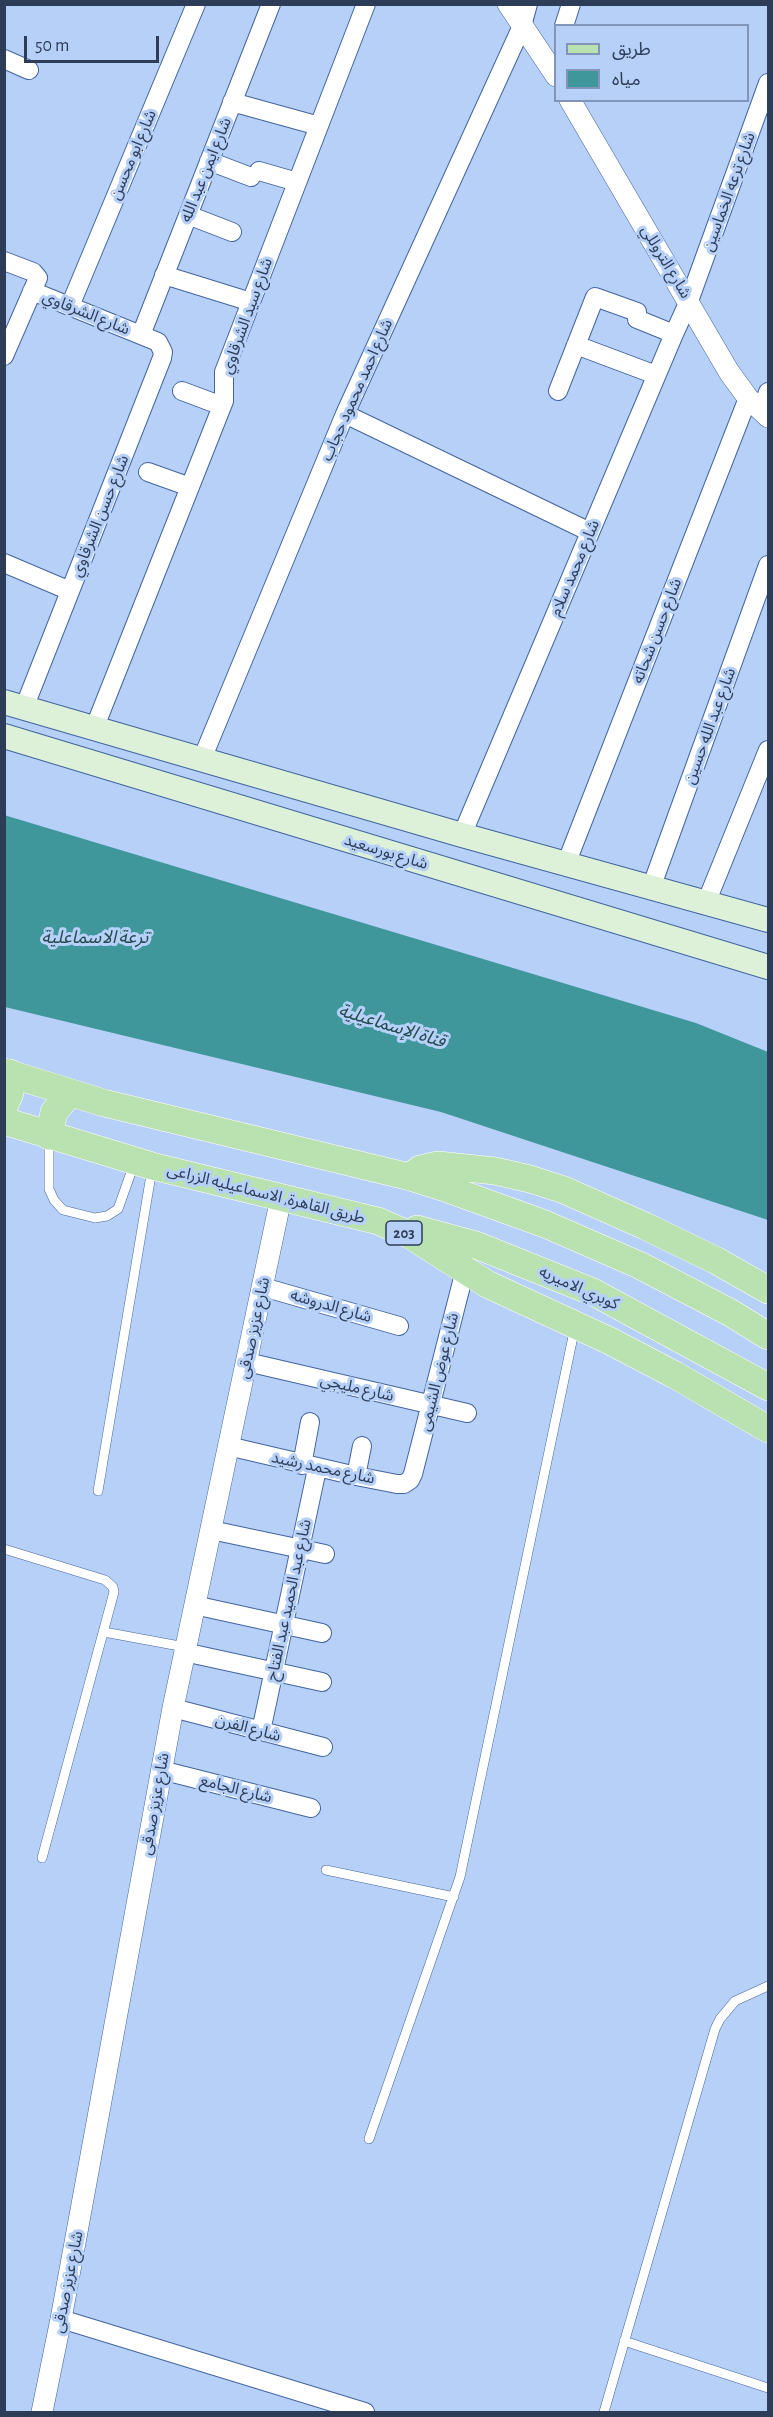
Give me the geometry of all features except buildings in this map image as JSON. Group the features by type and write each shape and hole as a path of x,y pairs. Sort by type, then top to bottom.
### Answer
{"main road":[{"path":"14,705 462,835 768,920"},
{"name":"شارع بورسعيد","path":"4,736 768,967"},
{"path":"4,1107 10,1093 7,1072 104,1103 410,1177 544,1224 639,1265 731,1313 768,1336"},
{"path":"49,1136 54,1112 70,1093"},
{"name":"طريق القاهرة, الاسماعيليه الزراعى","path":"4,1121 143,1164 378,1221 410,1235 487,1284 576,1325 675,1375 768,1429"},
{"path":"410,1177 420,1169 438,1165 495,1171 564,1190 717,1261 768,1290"},
{"name":"كوبري الاميريه","path":"378,1221 427,1231 476,1245 593,1292 768,1387"}],"street":[{"name":"شارع ابو محسن","path":"70,306 196,4"},
{"name":"شارع ايمن عبد الله","path":"141,335 271,4"},
{"name":"شارع سيد الشرقاوي","path":"94,729 222,406 224,372 366,4"},
{"path":"508,4 522,26 554,66"},
{"name":"شارع احمد محمود حجاب","path":"202,759 345,414 522,26 528,4"},
{"path":"565,24 571,4"},
{"path":"4,59 29,70"},
{"name":"شارع ترعه الخماسين","path":"689,301 768,83"},
{"path":"232,102 319,126"},
{"name":"شارع التروللي","path":"571,102 729,372 762,405"},
{"path":"209,161 255,174 297,182"},
{"path":"188,215 232,232"},
{"name":"شارع الشرقاوي","path":"4,261 36,273 38,278 4,356"},
{"path":"164,275 251,302"},
{"name":"شارع الشرقاوي","path":"32,291 141,335"},
{"path":"558,391 595,297 637,312 637,319 674,334"},
{"name":"شارع محمد سلام","path":"462,835 689,301"},
{"name":"شارع حسن الشرقاوي","path":"14,705 70,591 162,358 160,344 141,335"},
{"path":"576,345 656,375"},
{"path":"182,391 222,406"},
{"name":"شارع حسن شحاته","path":"566,864 762,405"},
{"path":"345,414 590,532"},
{"path":"148,472 190,487"},
{"path":"4,563 70,591"},
{"name":"شارع عبد الله حسين","path":"651,888 768,565"},
{"path":"706,903 768,750"},
{"name":"شارع عزيز صدقى","path":"42,2412 62,2319 173,1708 281,1198"},
{"name":"شارع عوض الشيمى","path":"413,1474 465,1270"},
{"name":"شارع الدروشه","path":"263,1287 399,1326"},
{"name":"شارع مليجي","path":"247,1362 467,1413"},
{"name":"شارع عبد الحميد عبد الفتاح","path":"261,1731 300,1549 309,1467 310,1422"},
{"name":"شارع محمد رشيد","path":"228,1446 309,1467 404,1484 413,1474"},
{"path":"356,1476 362,1446"},
{"path":"211,1530 325,1554"},
{"path":"194,1605 322,1634"},
{"path":"185,1649 322,1682"},
{"name":"شارع الفرن","path":"173,1708 323,1748"},
{"name":"شارع الجامع","path":"161,1770 311,1808"},
{"path":"62,2319 365,2412"}],"lane":[{"path":"49,1136 49,1188 54,1200 63,1210 95,1218 107,1216 118,1209 143,1164"},
{"path":"98,1491 143,1164"},
{"path":"369,2139 454,1897 576,1325"},
{"path":"4,1549 109,1582 113,1587 114,1598 42,1858"},
{"path":"104,1632 185,1649"},
{"path":"326,1870 454,1897"},
{"path":"604,2412 715,2029 735,2001 768,1986"},
{"path":"624,2341 768,2388"}],"water":[{"name":"ترعة الاسماعلية","path":"4,815 696,1023 768,1052 768,1220 441,1112 5,1007"}],"water label":[{"name":"قناة الإسماعيلية","path":"392,1026"}]}
